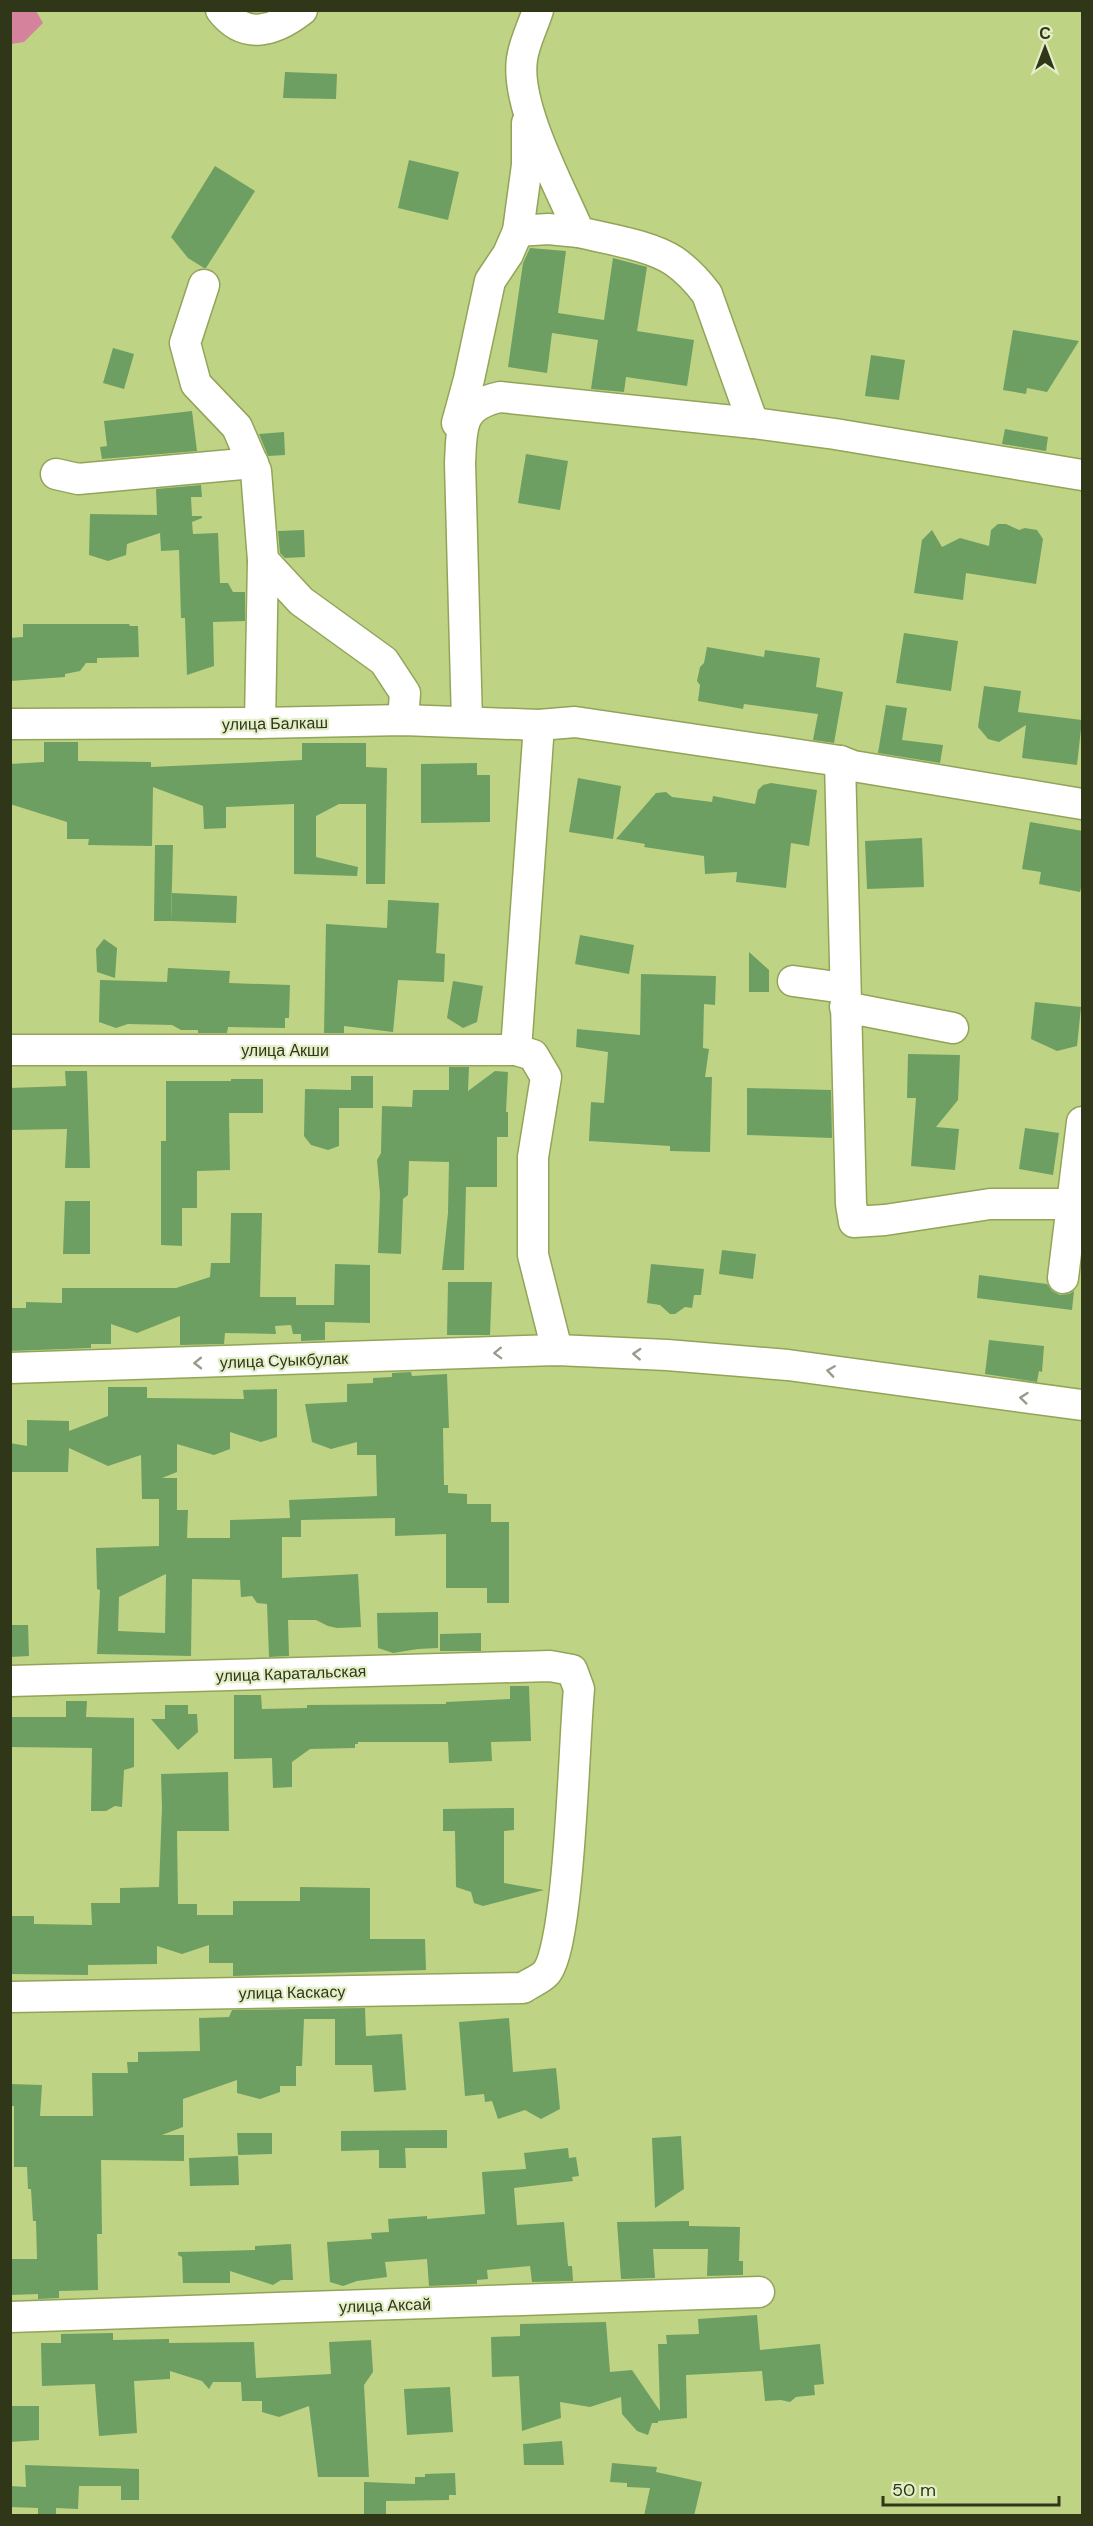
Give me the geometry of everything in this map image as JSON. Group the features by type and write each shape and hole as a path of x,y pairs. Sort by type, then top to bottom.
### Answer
{"street":[{"path":"221,10 228,20 244,30 264,29 286,22 302,10"},
{"path":"538,10 522,58 522,87 528,112 579,232"},
{"path":"462,436 457,431 457,417 467,390 490,281 508,254 518,231 527,165 528,112"},
{"path":"518,231 548,229 579,232 643,248 673,260 696,280 707,294 753,423"},
{"path":"204,285 185,343 193,374 196,384 237,428 256,471 262,560 260,723"},
{"path":"467,390 500,398 753,423 835,434 1083,475"},
{"path":"467,722 460,475 462,436 471,408 482,401 500,398"},
{"path":"56,474 78,479 253,463"},
{"path":"262,560 301,601 384,661 405,693 403,720"},
{"name":"улица Балкаш","path":"10,724 403,720 539,725 575,722 840,761 854,766 1083,804"},
{"path":"539,725 516,1050 533,1054 546,1077 533,1157 533,1255 557,1350"},
{"path":"840,761 844,998 851,1204 854,1222 885,1221 990,1204 1077,1203"},
{"path":"793,981 844,998 953,1028"},
{"name":"улица Акши","path":"10,1050 516,1050"},
{"path":"1063,1278 1077,1203 1083,1122"},
{"name":"улица Суыкбулак","path":"10,1368 557,1350 667,1355 788,1365 1083,1405"},
{"name":"улица Каратальская","path":"10,1681 550,1666 572,1670 579,1689 564,1890 556,1952"},
{"name":"улица Каскасу","path":"10,1997 523,1988 547,1973 556,1952"},
{"name":"улица Аксай","path":"10,2317 759,2292"}],"shaded area":[{"path":"11,10 36,11 43,23 24,42 11,44"}],"building":[{"path":"285,72 337,74 336,99 283,98"},
{"path":"409,160 459,172 448,220 398,208"},
{"path":"215,166 255,191 204,268 188,258 171,237"},
{"path":"530,248 566,251 558,313 604,320 613,258 647,267 637,331 694,340 687,386 626,377 624,392 591,389 598,340 552,333 547,373 508,367 523,263"},
{"path":"1013,330 1079,341 1047,392 1027,388 1026,394 1003,390"},
{"path":"113,348 134,354 124,389 103,383"},
{"path":"871,355 905,360 899,400 865,396"},
{"path":"192,411 197,451 102,459 100,447 107,446 104,421"},
{"path":"1005,429 1048,437 1046,451 1002,444"},
{"path":"284,432 285,455 268,456 259,434"},
{"path":"526,454 568,461 560,510 518,503"},
{"path":"201,485 202,497 191,497 192,516 202,516 192,522 193,534 218,533 220,583 228,583 233,592 245,592 245,621 213,622 214,666 187,675 185,618 181,618 179,550 161,551 160,533 127,544 126,555 108,561 89,555 90,514 157,515 156,489"},
{"path":"998,524 1006,524 1019,530 1025,528 1037,530 1043,539 1036,584 966,573 963,600 914,593 922,540 932,530 942,547 960,538 989,546 991,530"},
{"path":"304,530 305,557 285,558 280,553 278,531"},
{"path":"23,624 129,624 138,626 139,657 97,658 97,663 86,663 80,671 65,674 65,677 10,681 10,638 23,637"},
{"path":"904,633 958,641 951,691 896,683"},
{"path":"707,647 764,657 765,650 820,658 816,687 843,692 834,743 813,740 818,714 744,704 743,709 698,701 700,685 697,681"},
{"path":"984,686 1021,691 1018,712 1082,720 1077,765 1022,758 1026,725 999,742 988,739 978,727"},
{"path":"886,705 907,708 902,740 943,745 940,763 878,753"},
{"path":"44,742 78,742 78,761 151,762 151,767 302,760 302,743 366,743 366,767 387,768 385,884 366,884 366,804 339,804 316,816 316,857 358,867 357,876 294,874 294,804 226,807 226,828 204,829 203,806 153,787 152,846 88,845 89,839 67,839 67,822 10,804 10,764 44,762"},
{"path":"477,763 477,775 490,775 490,822 421,823 421,764"},
{"path":"578,778 621,786 613,839 569,832"},
{"path":"771,783 817,790 809,846 791,843 786,888 736,882 737,872 705,874 704,856 644,847 645,844 616,839 656,793 666,792 672,797 712,802 713,796 755,804 758,790 763,785"},
{"path":"1030,822 1083,831 1083,880 1080,892 1039,884 1041,872 1022,869"},
{"path":"922,838 924,887 867,889 865,841"},
{"path":"155,845 173,845 171,921 154,921"},
{"path":"172,893 237,896 236,923 171,921"},
{"path":"388,900 439,903 436,953 445,954 444,982 398,980 393,1032 344,1026 344,1033 324,1033 326,924 387,928"},
{"path":"580,935 634,945 629,974 575,964"},
{"path":"104,939 117,948 115,978 97,972 96,949"},
{"path":"749,952 769,970 769,992 749,992"},
{"path":"168,968 230,971 229,983 290,985 289,1018 285,1018 285,1028 228,1027 227,1033 198,1033 198,1030 181,1030 172,1025 128,1024 116,1028 99,1022 100,980 167,982"},
{"path":"641,974 716,976 715,1005 704,1004 703,1048 709,1049 705,1077 712,1077 710,1152 670,1151 670,1146 589,1141 591,1102 604,1103 608,1052 576,1047 577,1029 640,1035"},
{"path":"453,981 483,986 477,1022 463,1028 447,1018"},
{"path":"1035,1002 1081,1007 1077,1046 1057,1051 1031,1039"},
{"path":"908,1054 960,1055 958,1100 936,1127 959,1129 955,1170 911,1166 916,1098 907,1098"},
{"path":"449,1067 469,1067 468,1091 495,1071 508,1072 506,1112 508,1112 508,1137 497,1137 497,1187 466,1187 464,1270 442,1270 448,1213 449,1162 409,1161 408,1195 403,1199 401,1254 378,1253 380,1194 377,1160 381,1153 382,1106 412,1107 413,1090 449,1090"},
{"path":"65,1071 87,1071 90,1168 65,1168 67,1129 10,1130 10,1088 66,1086"},
{"path":"351,1076 373,1076 373,1108 339,1108 339,1146 328,1150 311,1145 304,1136 305,1089 351,1090"},
{"path":"231,1079 263,1079 263,1113 229,1113 230,1170 197,1171 197,1208 182,1208 182,1246 161,1245 161,1141 166,1141 166,1081 231,1081"},
{"path":"747,1088 831,1090 832,1138 747,1135"},
{"path":"1025,1128 1059,1133 1053,1175 1019,1169"},
{"path":"65,1201 90,1201 90,1254 63,1254"},
{"path":"231,1213 262,1213 260,1297 296,1297 296,1305 334,1305 335,1264 370,1265 370,1323 325,1322 325,1340 301,1341 301,1334 293,1334 291,1325 275,1326 276,1334 225,1333 224,1344 180,1345 180,1316 137,1333 111,1324 111,1344 91,1344 91,1348 10,1351 10,1308 26,1308 26,1302 62,1303 62,1288 176,1288 210,1277 211,1263 230,1263"},
{"path":"722,1250 756,1254 753,1279 719,1274"},
{"path":"651,1264 704,1269 701,1295 694,1295 692,1308 685,1307 675,1314 670,1314 660,1305 647,1303"},
{"path":"979,1275 1047,1284 1052,1291 1060,1295 1074,1291 1072,1310 977,1298"},
{"path":"448,1282 492,1282 490,1335 447,1335"},
{"path":"989,1340 1044,1346 1042,1372 1039,1371 1037,1382 985,1374"},
{"path":"411,1372 412,1376 447,1374 449,1428 443,1428 444,1485 448,1485 448,1493 467,1494 467,1504 491,1504 491,1522 509,1522 509,1603 487,1603 487,1588 446,1588 446,1534 395,1536 395,1518 301,1520 301,1537 282,1537 282,1578 358,1574 361,1627 337,1628 316,1620 288,1620 289,1656 269,1657 267,1604 257,1603 252,1596 241,1597 240,1580 192,1579 191,1656 97,1654 100,1590 97,1589 96,1548 159,1546 159,1499 142,1499 141,1455 108,1466 69,1448 68,1472 10,1472 10,1443 27,1446 27,1420 69,1421 69,1431 108,1416 108,1387 147,1387 147,1398 244,1399 243,1390 277,1389 277,1437 261,1442 230,1432 230,1449 214,1455 177,1444 177,1472 162,1478 177,1478 177,1510 188,1510 187,1538 230,1538 230,1520 290,1518 289,1500 377,1496 376,1455 357,1455 357,1442 331,1449 312,1442 305,1404 347,1402 347,1384 373,1383 373,1378 392,1377 392,1373","holes":["166,1574 165,1633 118,1631 119,1597"]},
{"path":"438,1612 438,1648 393,1653 378,1648 377,1613"},
{"path":"10,1625 28,1625 29,1656 10,1657"},
{"path":"481,1633 481,1651 440,1651 440,1634"},
{"path":"510,1686 529,1686 531,1741 491,1742 492,1761 449,1763 448,1742 358,1742 355,1748 310,1749 292,1762 292,1787 273,1788 272,1758 234,1759 234,1695 261,1695 262,1709 307,1708 307,1705 446,1704 446,1702 510,1699"},
{"path":"66,1701 87,1701 86,1717 134,1718 134,1767 124,1770 122,1807 115,1806 106,1811 91,1811 92,1748 10,1747 10,1717 66,1717"},
{"path":"165,1705 188,1705 188,1714 197,1714 198,1732 178,1750 151,1719 165,1719"},
{"path":"228,1772 229,1831 177,1831 178,1904 197,1904 197,1915 233,1915 233,1901 300,1901 300,1887 370,1888 370,1939 425,1939 426,1970 233,1976 233,1963 209,1963 209,1945 182,1954 157,1946 157,1964 88,1965 88,1975 10,1974 10,1916 34,1916 34,1924 92,1925 91,1903 120,1903 120,1888 159,1887 161,1774"},
{"path":"514,1808 514,1830 504,1831 504,1883 544,1890 483,1906 474,1903 471,1892 456,1887 455,1831 443,1831 443,1809"},
{"path":"365,2008 366,2036 402,2034 406,2090 374,2092 372,2065 335,2065 335,2019 304,2019 302,2066 296,2066 296,2086 280,2086 280,2092 260,2099 237,2093 237,2080 183,2099 183,2127 162,2135 184,2135 184,2161 101,2160 102,2234 97,2234 98,2290 59,2291 59,2298 38,2299 38,2294 10,2295 10,2259 37,2259 36,2221 33,2221 27,2167 14,2167 14,2106 10,2106 10,2084 42,2085 40,2116 93,2116 92,2073 128,2073 127,2062 138,2062 138,2052 200,2051 199,2018 229,2017 232,2010"},
{"path":"509,2018 513,2072 556,2068 560,2109 541,2119 525,2110 498,2119 492,2101 485,2102 484,2094 465,2096 459,2022"},
{"path":"447,2130 447,2148 405,2148 406,2168 379,2168 379,2150 341,2151 341,2131"},
{"path":"237,2133 272,2133 272,2154 238,2155"},
{"path":"681,2136 684,2189 655,2208 652,2138"},
{"path":"568,2148 569,2158 576,2157 579,2176 572,2177 573,2181 514,2188 517,2225 564,2222 568,2266 572,2266 573,2281 532,2282 530,2266 487,2270 488,2279 477,2280 477,2284 429,2286 427,2259 385,2262 387,2277 357,2281 343,2286 330,2282 327,2242 372,2239 371,2233 389,2232 388,2219 427,2216 427,2219 485,2214 482,2172 526,2169 524,2153"},
{"path":"238,2156 239,2185 190,2186 189,2158"},
{"path":"689,2221 689,2226 740,2227 739,2261 743,2261 743,2275 707,2276 708,2249 653,2249 655,2278 621,2279 617,2222"},
{"path":"291,2244 293,2280 281,2280 273,2285 230,2271 230,2283 183,2283 182,2257 178,2255 178,2252 255,2250 255,2246"},
{"path":"757,2315 760,2350 820,2344 824,2384 814,2385 815,2395 796,2397 790,2402 765,2401 762,2371 686,2375 687,2418 652,2423 648,2435 637,2431 622,2414 621,2397 590,2407 560,2402 561,2418 522,2431 519,2376 492,2377 491,2337 520,2336 520,2324 606,2322 610,2372 632,2370 660,2411 658,2344 667,2344 666,2335 699,2334 698,2319"},
{"path":"113,2333 113,2340 169,2339 169,2343 254,2342 256,2378 331,2374 329,2342 371,2340 373,2372 364,2385 369,2477 318,2477 309,2406 279,2417 262,2412 262,2401 242,2401 241,2382 213,2382 209,2389 202,2381 170,2371 170,2379 134,2381 137,2433 99,2436 95,2384 42,2386 41,2343 61,2343 61,2334"},
{"path":"450,2387 453,2432 407,2435 404,2389"},
{"path":"10,2406 39,2406 39,2440 10,2442"},
{"path":"562,2441 564,2465 524,2465 523,2444"},
{"path":"612,2463 657,2467 656,2472 702,2482 694,2516 644,2516 650,2488 627,2487 627,2483 610,2482"},
{"path":"25,2465 139,2469 139,2500 121,2500 121,2486 79,2486 78,2509 56,2508 56,2514 38,2514 38,2508 10,2507 10,2486 26,2487"},
{"path":"455,2473 456,2495 449,2495 449,2500 386,2501 386,2516 364,2516 364,2482 415,2484 415,2477 425,2477 425,2474"}]}
